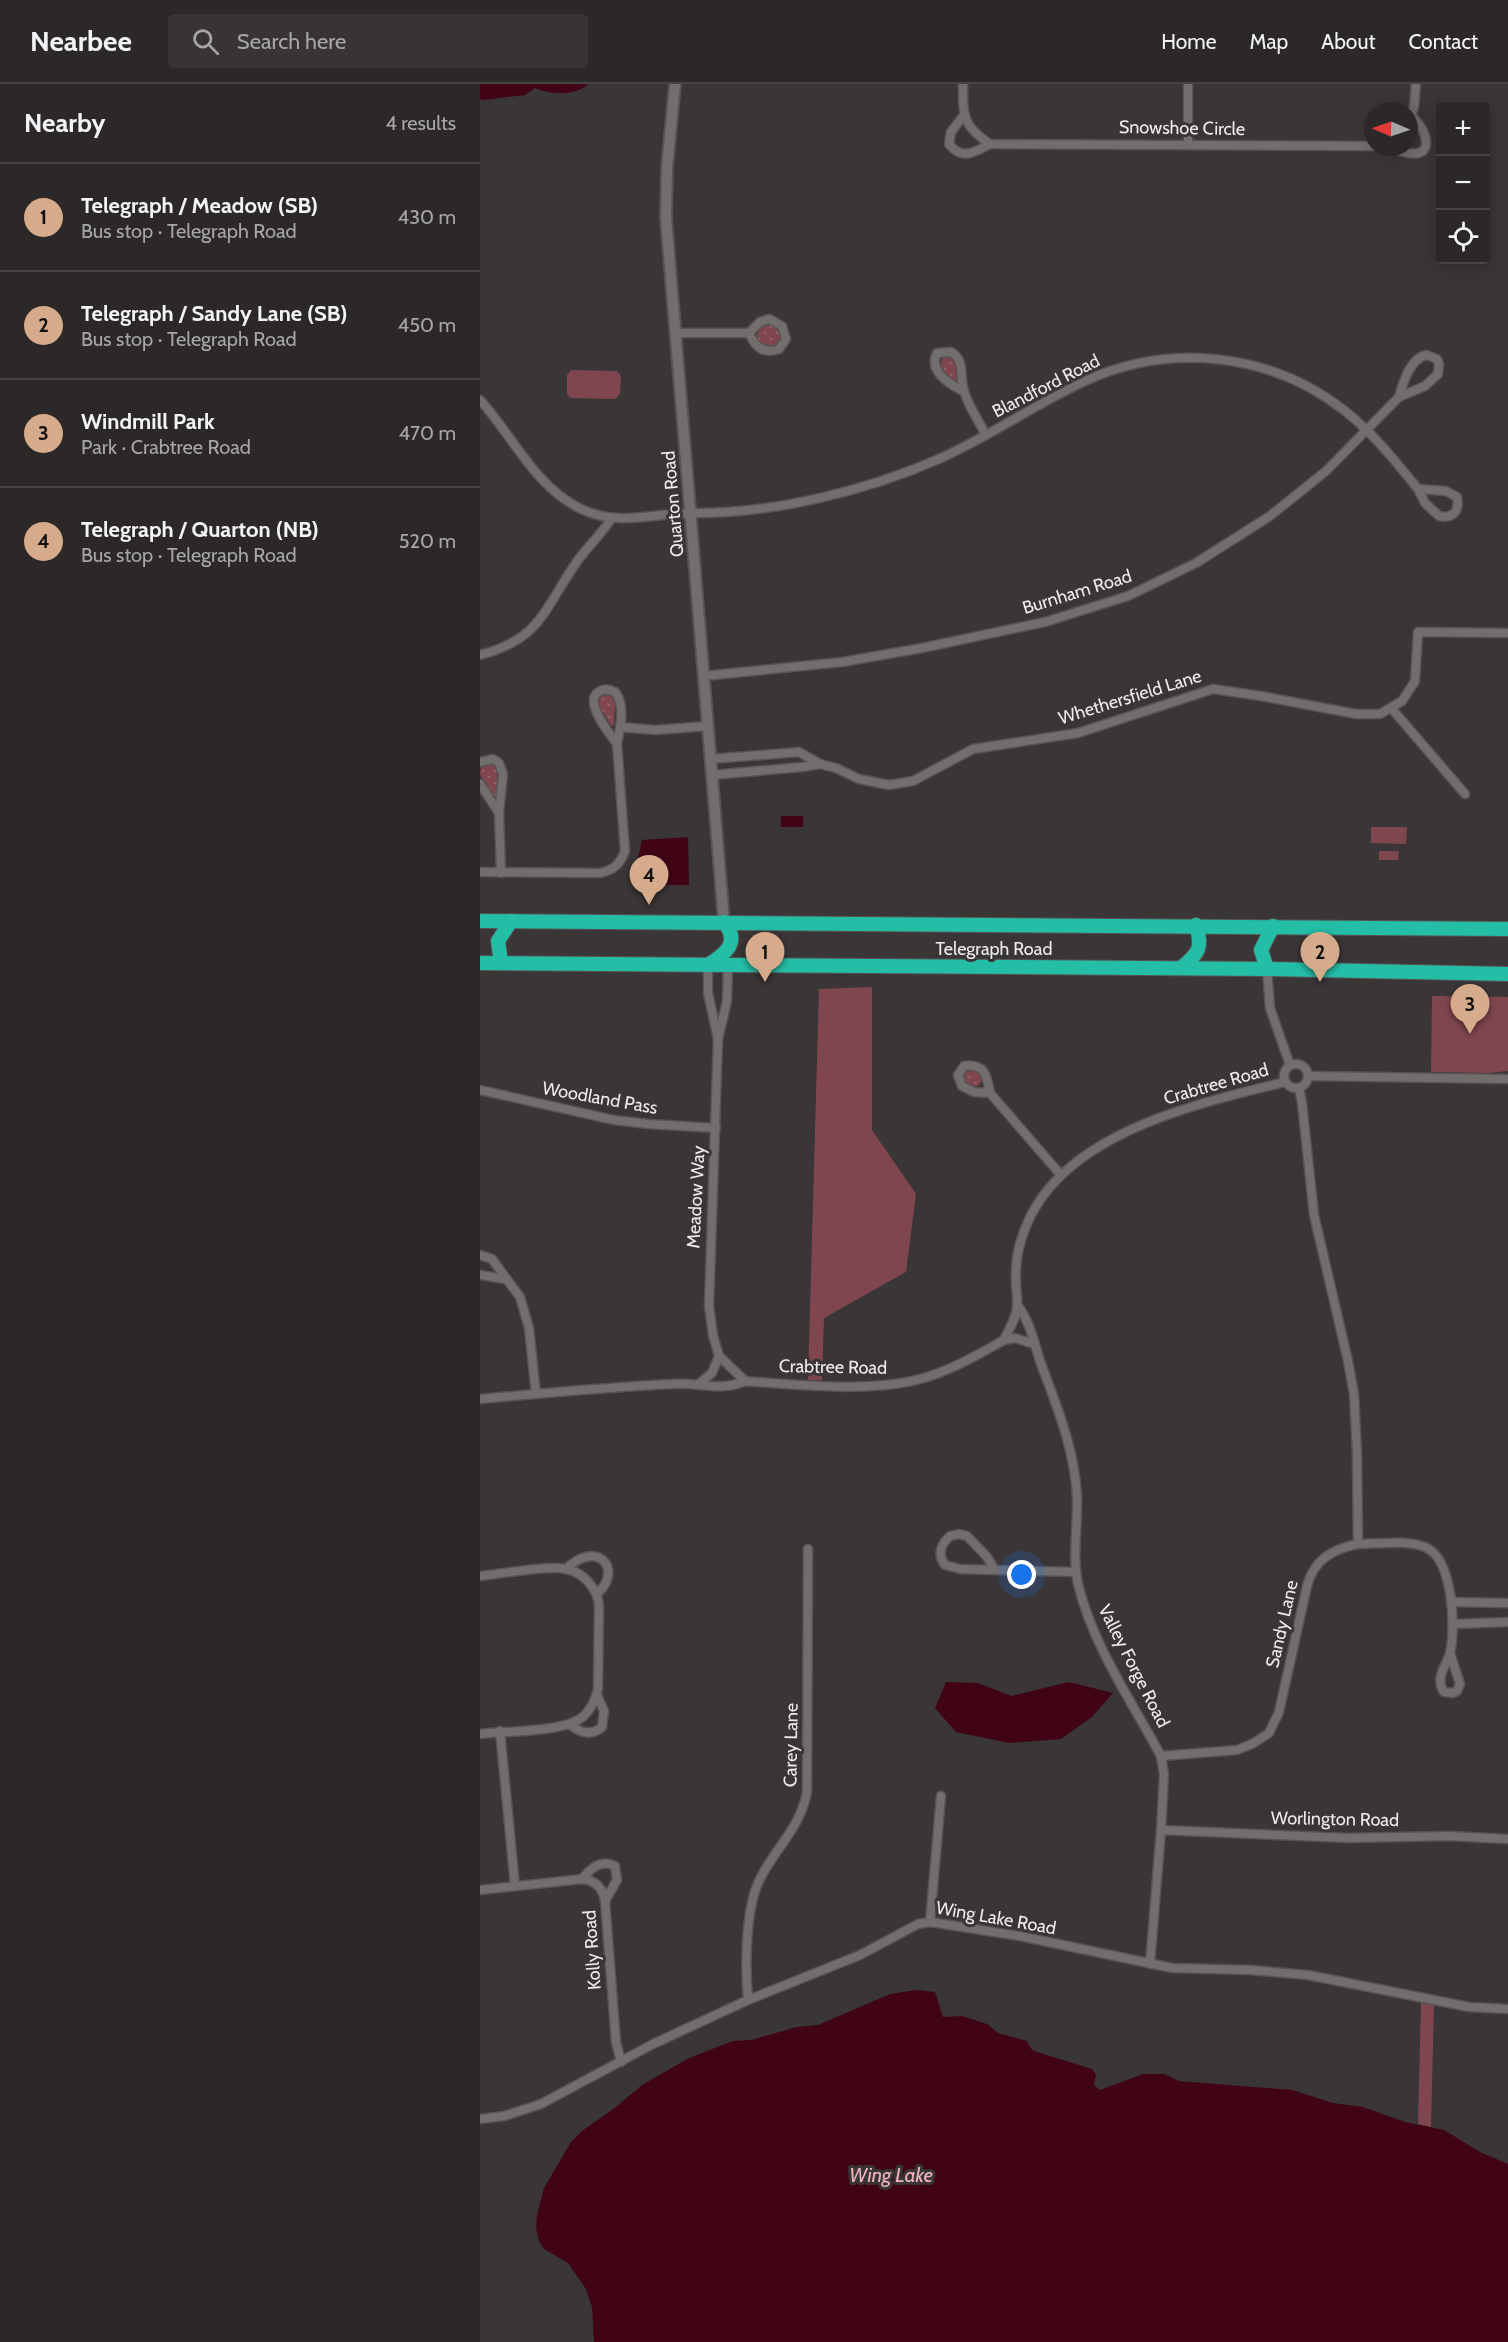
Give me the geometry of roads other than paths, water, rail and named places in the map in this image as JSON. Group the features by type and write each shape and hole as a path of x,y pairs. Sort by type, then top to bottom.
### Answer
{"highway":[{"name":"Telegraph Road","path":"480,921 1508,929"},
{"path":"501,963 498,941 511,921"},
{"path":"708,965 724,955 729,946 731,936 724,922"},
{"path":"1181,968 1194,957 1199,947 1200,939 1196,925"},
{"path":"1267,969 1261,950 1273,926"},
{"name":"Telegraph Road","path":"480,963 1181,968 1508,974"}],"street":[{"name":"Quarton Road","path":"675,84 666,197 675,333 724,922"},
{"path":"963,84 964,115 975,132 990,144"},
{"path":"1188,84 1188,144"},
{"path":"1413,102 1416,84"},
{"name":"Snowshoe Circle","path":"964,115 951,132 950,144 961,154 967,154 990,144 1364,146"},
{"path":"1418,126 1424,131 1426,139 1425,147 1418,152"},
{"path":"675,333 749,333 760,322 773,319 782,326 786,339 779,349 768,351 757,348 749,333"},
{"path":"963,391 962,369 959,360 951,352 937,353 934,360 937,371 963,391 986,435"},
{"path":"1427,355 1437,359 1439,369 1434,379 1425,386 1399,397 1401,387 1417,358 1427,355"},
{"name":"Blandford Road","path":"611,519 749,511 848,490 941,458 1058,395 1106,373 1131,364 1180,358 1243,362 1293,379 1328,398 1366,430 1418,489 1425,503 1439,516 1448,517 1453,515 1457,509 1457,497 1452,493 1418,489"},
{"name":"Burnham Road","path":"703,676 842,662 922,648 1045,622 1128,596 1222,549 1270,516 1326,471 1399,397"},
{"path":"480,400 549,485 567,501 581,509 611,519 605,530 581,556 540,622 518,641 480,655"},
{"path":"1465,794 1392,709 1409,692 1415,681 1418,632 1508,633"},
{"path":"480,872 600,873 616,867 622,861 625,851 616,744 620,727 618,696 609,689 598,691 594,696 594,705 616,744"},
{"name":"Whethersfield Lane","path":"710,759 799,752 820,764 877,784 900,784 927,774 973,749 1078,733 1213,689 1356,714 1380,714 1392,709"},
{"path":"620,727 655,730 708,726"},
{"path":"480,762 493,759 502,769 502,796 499,813 501,873"},
{"name":"Whethersfield Lane","path":"712,775 820,764"},
{"path":"480,784 499,813"},
{"name":"Meadow Way","path":"708,965 708,993 718,1039"},
{"name":"Meadow Way","path":"719,1356 711,1323 709,1291 718,1039 727,1001 728,965"},
{"path":"1267,969 1270,1008 1290,1065"},
{"path":"1290,1065 1302,1065 1308,1076 1306,1083 1299,1088 1291,1087 1285,1082 1284,1072 1290,1065"},
{"path":"1308,1076 1508,1079"},
{"name":"Crabtree Road","path":"480,1399 647,1385 700,1383 730,1387 745,1381 862,1386 894,1384 918,1380 950,1368 1004,1340 1018,1306 1016,1269 1020,1241 1037,1204 1060,1174 1122,1135 1170,1113 1211,1100 1285,1082"},
{"path":"1299,1088 1314,1215 1354,1394 1358,1453 1358,1544"},
{"name":"Woodland Pass","path":"480,1090 614,1120 716,1128"},
{"path":"990,1093 1060,1174"},
{"path":"480,1255 492,1259 520,1297 528,1320 536,1394"},
{"path":"480,1275 505,1279"},
{"name":"Valley Forge Road","path":"1018,1306 1028,1324 1073,1465 1077,1498 1076,1572 1085,1605 1099,1641 1133,1708 1161,1756"},
{"path":"1004,1340 1015,1338 1034,1344"},
{"path":"700,1383 712,1373 719,1356 745,1381"},
{"path":"995,1570 987,1557 967,1536 959,1534 950,1536 942,1545 940,1555 945,1566 960,1569 995,1570 1076,1572"},
{"name":"Sandy Lane","path":"1161,1756 1237,1750 1269,1733 1279,1712 1307,1586 1313,1571 1324,1556 1335,1550 1358,1544 1414,1544 1428,1548 1438,1556 1452,1602"},
{"name":"Carey Lane","path":"748,2000 749,1921 754,1891 760,1877 794,1828 807,1792 808,1549"},
{"path":"480,1576 566,1569 584,1558 595,1556 602,1558 607,1566 602,1589 597,1594"},
{"path":"566,1569 583,1577 597,1594 599,1605 597,1695 604,1711 602,1727 598,1731 589,1733 575,1729 569,1724"},
{"path":"1450,1653 1452,1602 1508,1603"},
{"path":"1452,1624 1508,1622"},
{"path":"480,1734 569,1724 587,1713 597,1695"},
{"path":"500,1731 515,1886"},
{"path":"1150,1964 1164,1774 1161,1756"},
{"path":"930,1922 941,1796"},
{"name":"Worlington Road","path":"1161,1830 1349,1838 1448,1836 1508,1839"},
{"path":"480,1890 582,1879 595,1866 602,1864 615,1866 617,1880 605,1901"},
{"name":"Kolly Road","path":"582,1879 589,1879 598,1885 605,1901 616,2042 621,2062"},
{"name":"Wing Lake Road","path":"480,2119 504,2116 541,2104 748,2000 860,1955 918,1924 930,1922 1020,1936 1150,1964 1194,1970 1251,1970 1308,1975 1469,2007 1508,2009"}],"water":[{"path":"480,84 588,84 577,91 555,93 535,88 525,95 483,100 480,99"},
{"path":"781,816 803,816 803,827 781,827"},
{"path":"688,837 689,885 632,885 642,840"},
{"path":"946,1682 978,1683 1011,1696 1069,1682 1113,1693 1092,1717 1061,1739 1009,1743 956,1732 935,1708"},
{"name":"Wing Lake","path":"917,1990 935,1992 943,2017 962,2016 987,2024 998,2033 1027,2041 1032,2050 1092,2069 1096,2075 1094,2085 1100,2090 1143,2074 1164,2074 1179,2081 1292,2090 1333,2103 1363,2107 1405,2122 1444,2130 1480,2152 1508,2164 1508,2342 594,2342 592,2307 586,2289 568,2263 544,2249 539,2241 536,2228 544,2188 571,2142 642,2085 689,2058 733,2041 751,2040 797,2027 818,2025 890,1994"}],"place":[{"name":"Telegraph / Quarton (NB)","path":"649,905"},
{"name":"Telegraph / Meadow (SB)","path":"765,982"},
{"name":"Telegraph / Sandy Lane (SB)","path":"1320,982"},
{"name":"Windmill Park","path":"1470,1034"}]}
